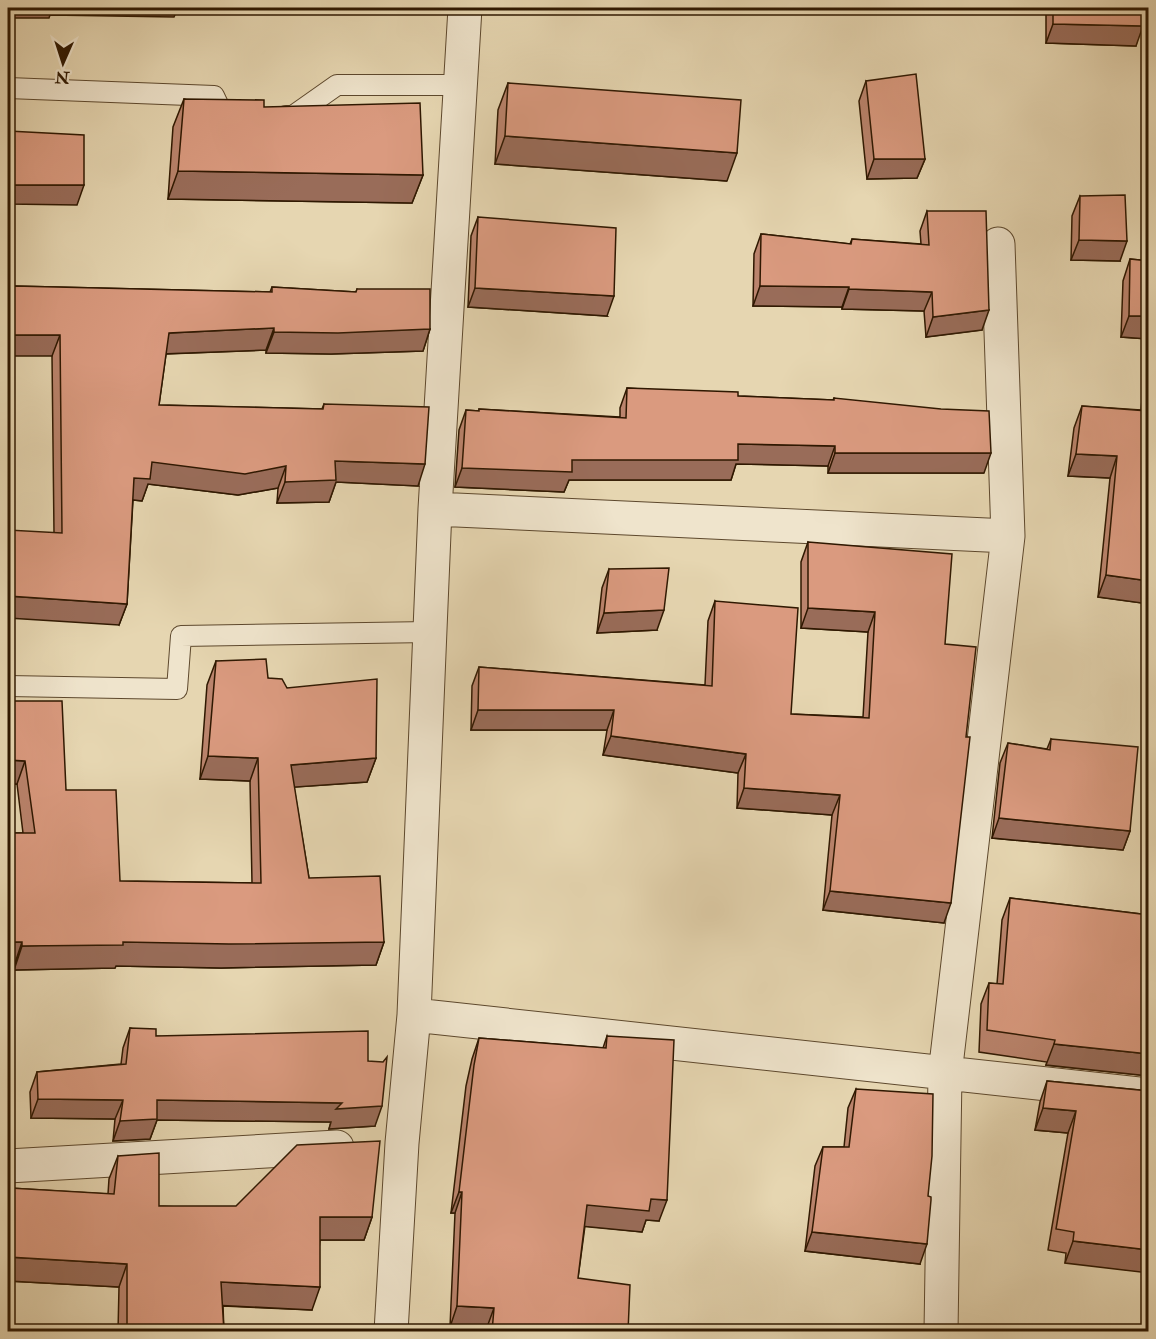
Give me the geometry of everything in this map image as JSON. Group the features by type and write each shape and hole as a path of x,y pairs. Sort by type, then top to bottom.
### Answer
{"street":[{"path":"391,1332 382,1144 414,1015 435,509 465,8"},
{"path":"941,1332 945,1074 1008,536 998,244"},
{"path":"435,509 1008,536"},
{"path":"414,1015 1149,1095"},
{"path":"8,1166 382,1144"}],"lane":[{"path":"270,116 293,116 337,85 461,85"},
{"path":"8,88 214,96 223,116 247,116"},
{"path":"8,686 177,689 181,636 429,632"}],"building":[{"path":"1053,8 1144,8 1143,26 1053,24"},
{"path":"916,74 925,159 874,159 866,81"},
{"path":"508,83 741,100 737,153 505,136"},
{"path":"184,99 264,100 264,107 420,103 423,175 178,171"},
{"path":"8,131 84,135 84,185 8,185"},
{"path":"1125,195 1127,241 1079,240 1080,196"},
{"path":"927,211 986,211 989,310 933,317 932,292 849,289 849,287 760,286 761,234 851,244 852,239 929,245"},
{"path":"478,217 616,228 614,296 475,288"},
{"path":"1130,259 1149,261 1149,316 1129,316"},
{"path":"14,286 272,292 272,287 356,292 357,289 430,289 430,329 338,333 274,332 274,328 169,333 159,405 323,409 324,404 429,407 425,464 335,461 336,480 285,482 286,466 245,474 152,462 150,479 134,478 127,604 8,596 8,530 62,533 60,335 8,335 8,290 14,290"},
{"path":"627,388 738,392 738,396 834,400 834,398 941,409 989,411 991,453 835,453 835,446 738,444 738,460 572,460 572,472 462,468 466,410 626,418"},
{"path":"1149,395 1149,581 1106,575 1117,456 1076,454 1082,406 1147,411"},
{"path":"808,542 952,554 945,644 976,647 966,737 970,737 951,903 830,891 840,795 744,788 746,754 611,736 614,710 478,710 479,667 712,686 715,601 798,608 791,714 869,718 875,612 808,608"},
{"path":"669,568 664,610 604,613 609,569"},
{"path":"266,659 268,678 282,679 287,688 377,679 376,758 291,765 309,878 380,876 384,942 229,944 123,942 123,945 22,946 22,942 8,942 8,833 35,833 25,761 8,760 8,701 62,701 66,790 116,790 120,881 261,883 258,758 208,756 216,661"},
{"path":"1051,739 1138,747 1130,831 999,818 1008,743 1050,750"},
{"path":"1010,898 1149,915 1149,1054 1054,1044 1055,1040 987,1030 989,983 1003,984"},
{"path":"130,1028 156,1029 156,1036 368,1031 368,1061 383,1062 387,1057 382,1106 336,1109 342,1103 157,1100 157,1119 120,1121 123,1100 38,1099 37,1072 126,1064"},
{"path":"607,1036 674,1040 667,1200 651,1199 649,1211 587,1205 578,1278 630,1285 628,1332 492,1332 494,1308 457,1306 462,1192 459,1192 479,1038 606,1048"},
{"path":"1047,1081 1149,1091 1149,1250 1073,1241 1074,1232 1056,1229 1076,1111 1043,1108"},
{"path":"856,1089 933,1094 932,1156 928,1196 931,1200 927,1244 812,1232 823,1147 849,1147"},
{"path":"380,1141 372,1217 320,1217 320,1287 221,1282 224,1332 127,1332 127,1264 8,1257 10,1188 114,1194 118,1156 159,1153 159,1206 236,1206 297,1145"}]}
